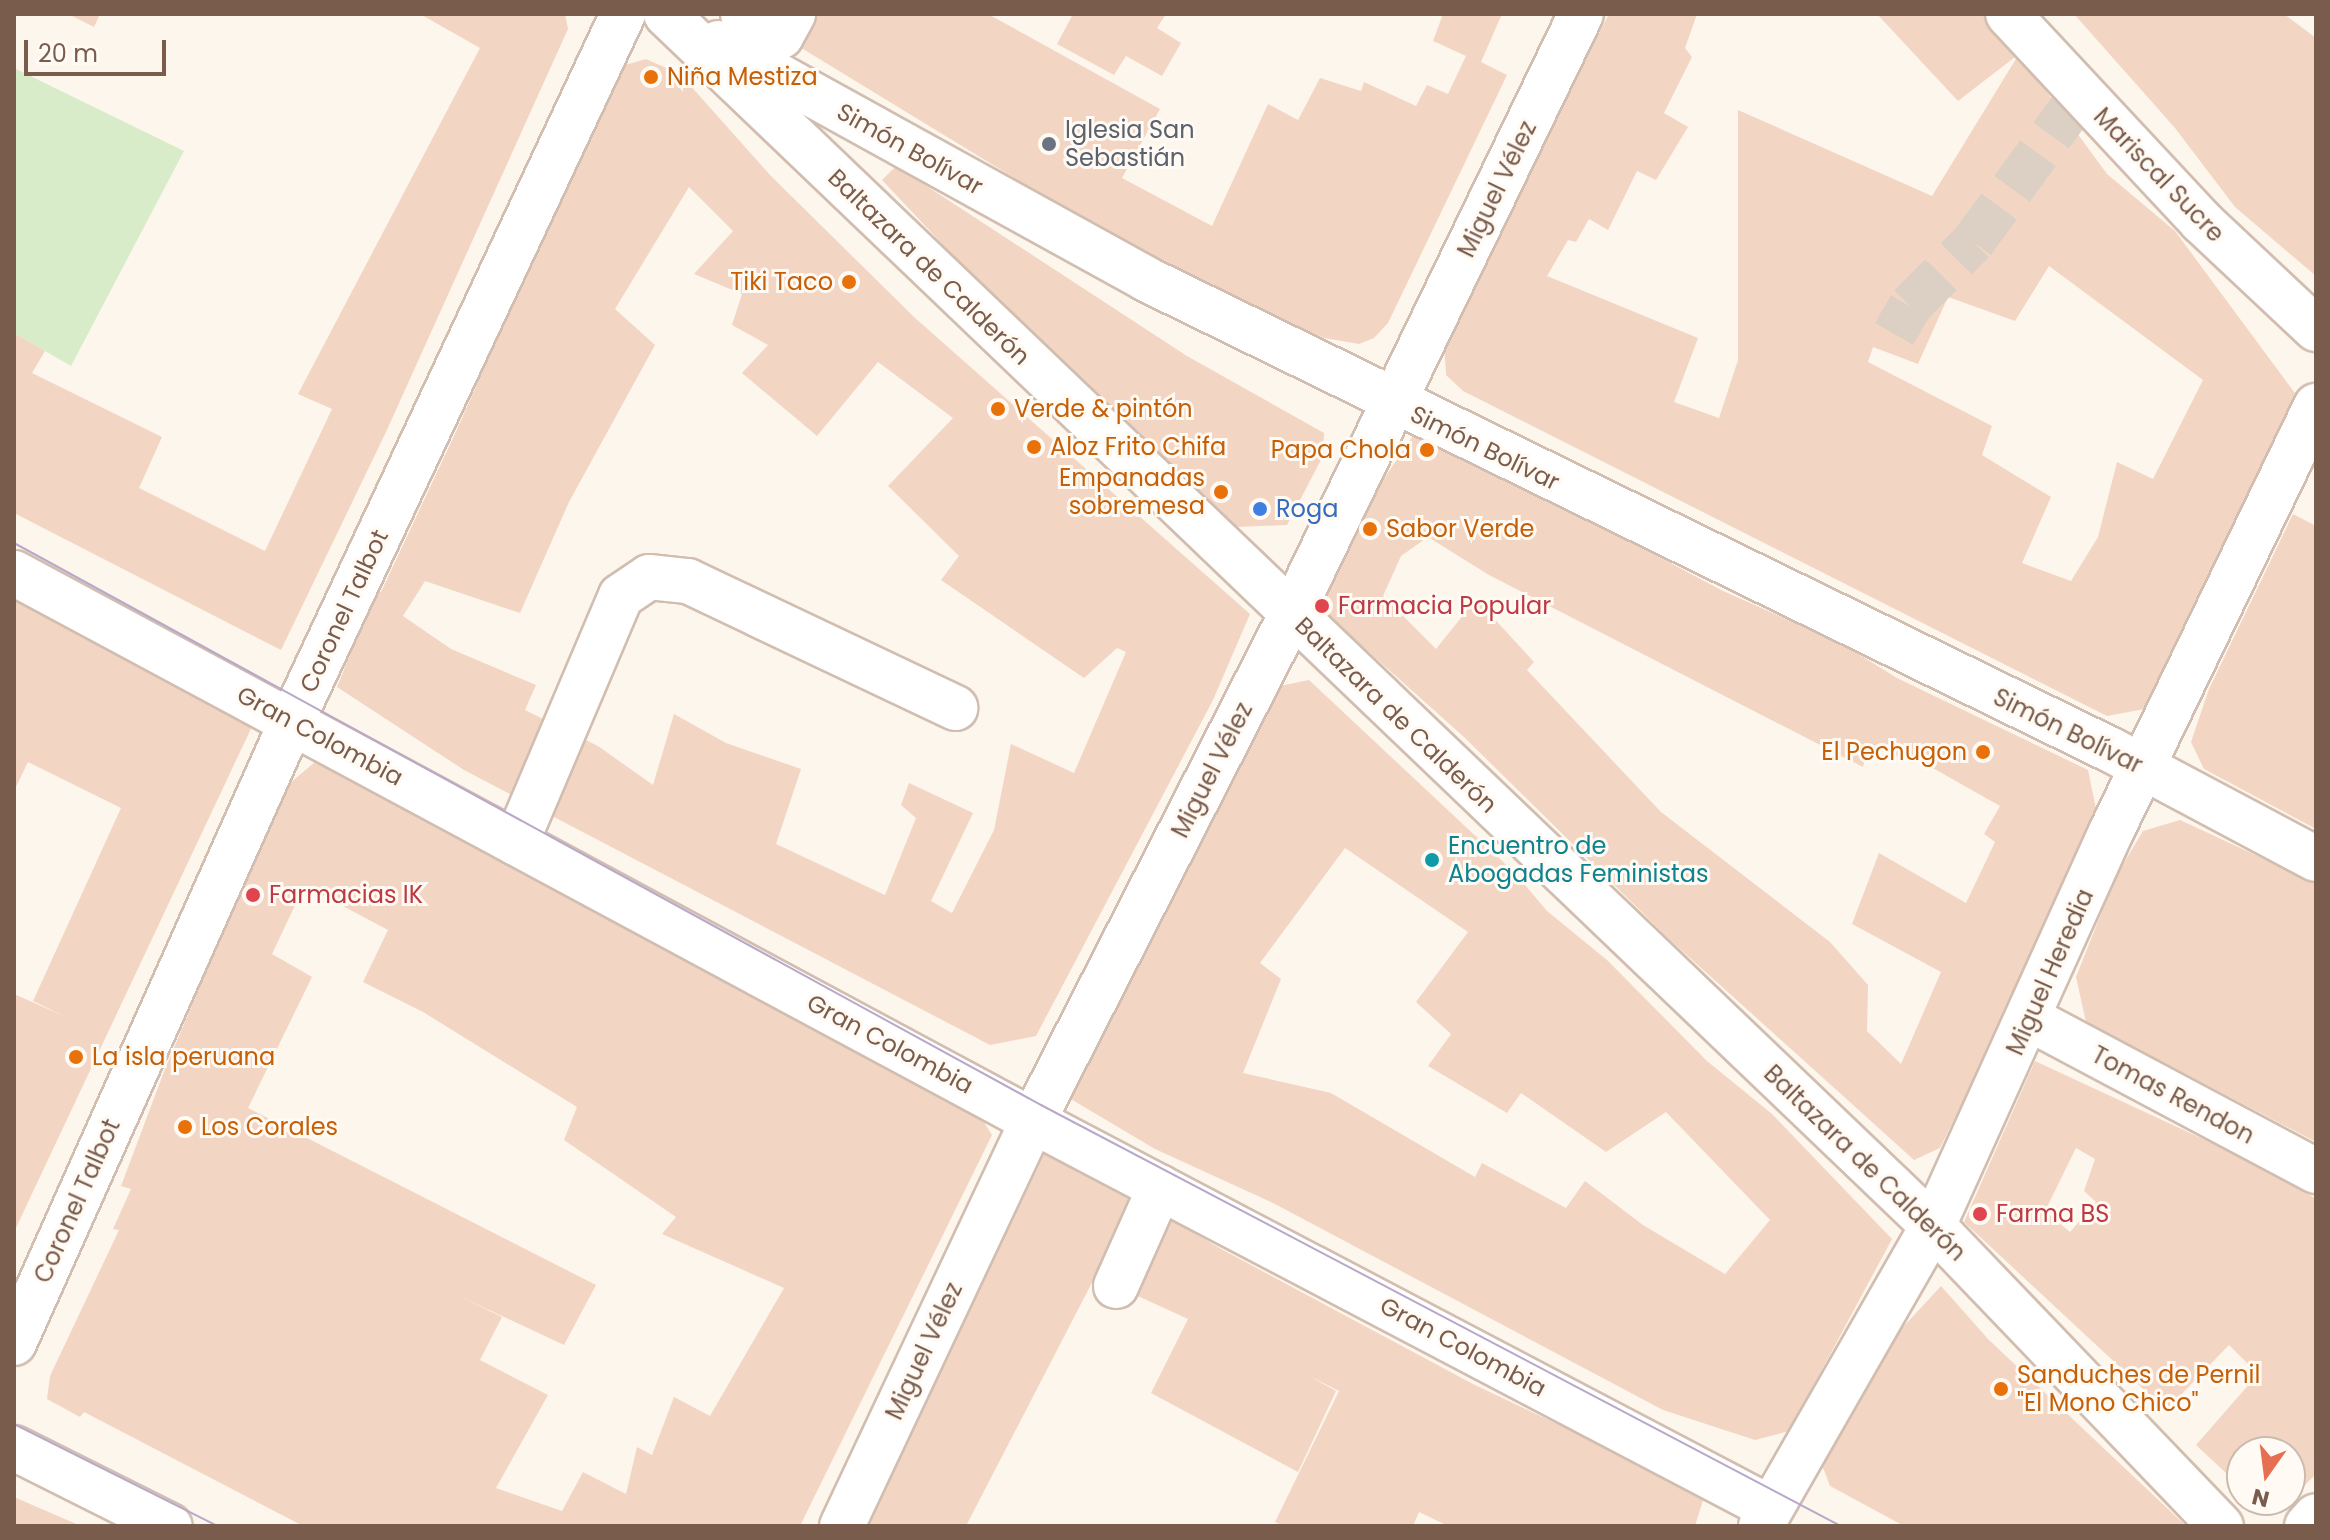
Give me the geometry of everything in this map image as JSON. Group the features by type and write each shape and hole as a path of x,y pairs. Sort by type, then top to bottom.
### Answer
{"street":[{"name":"Coronel Talbot","path":"14,1343 292,721 623,14"},
{"name":"Simón Bolívar","path":"666,14 1146,279 1393,404 2144,768 2316,859"},
{"name":"Baltazara de Calderón","path":"666,14 1933,1226 2221,1526"},
{"path":"743,14 781,36 793,14"},
{"name":"Miguel Vélez","path":"842,1526 1033,1121 1291,615 1581,14"},
{"name":"Mariscal Sucre","path":"2008,14 2201,221 2316,329"},
{"name":"Miguel Heredia","path":"1765,1517 1933,1226 2144,768 2302,471 2316,406"},
{"name":"Gran Colombia","path":"14,573 1160,1187 1765,1517"},
{"path":"516,843 621,596 649,577 688,581 955,708"},
{"name":"Tomas Rendon","path":"2030,1019 2316,1171"},
{"path":"1116,1286 1160,1187"},
{"path":"14,1448 170,1526"},
{"path":"2307,1526 2316,1516"}],"green space":[{"path":"14,68 184,151 71,366 14,333"}],"building":[{"path":"68,14 100,14 94,27"},
{"path":"420,14 565,14 568,29 386,432 281,650 14,513 14,333 45,351 32,373 162,437 139,488 265,551 332,409 298,394 480,48"},
{"path":"798,14 988,14 1160,109 1122,178 1212,226 1268,104 1298,120 1320,78 1361,91 1364,82 1416,106 1427,85 1448,94 1466,56 1433,41 1443,14 1502,14 1481,62 1507,75 1388,323 1374,338 1359,344 1324,338 1192,281 1096,228 785,38"},
{"path":"1073,14 1166,14 1157,28 1181,43 1162,76 1126,56 1114,75 1057,44"},
{"path":"1609,14 1697,14 1685,48 1692,57 1664,113 1688,127 1656,180 1637,171 1608,230 1589,219 1576,242 1568,240 1547,276 1698,338 1674,402 1719,418 1738,360 1738,110 1932,196 2019,54 2107,174 2175,231 2297,396 2150,708 2107,716 1463,391 1446,375 1444,342 1457,307","holes":["2049,266 2203,380 2153,479 2117,462 2098,537 2071,581 2022,563 2051,497 1982,455 1992,426 1868,362 1873,347 1918,364 1948,297 2015,321"]},
{"path":"1877,14 1982,14 2019,54 1958,101"},
{"path":"2074,14 2284,14 2316,38 2316,276 2235,207 2175,128"},
{"path":"646,59 680,74 771,176 914,317 1250,614 1213,700 1036,1036 990,1045 464,770 337,687 376,590 381,592 454,436 618,67","holes":["689,187 733,231 694,274 742,294 732,325 768,345 742,373 817,436 878,362 953,418 888,486 959,556 941,580 1084,678 1117,648 1126,652 1074,773 1011,744 994,830 952,913 931,901 973,813 909,783 901,805 916,818 885,895 776,844 801,769 726,743 674,714 653,785 598,746 525,710 536,685 451,649 403,616 425,581 520,613 569,502 655,345 615,309"]},
{"path":"896,166 1187,356 1324,433 1323,456 1287,525 1236,527 1027,334 882,180"},
{"path":"1414,434 1466,454 1721,590 1842,644 1897,678 2088,770 2096,809 2068,889 1940,1148 1914,1160 1669,939 1464,737 1361,645 1312,615 1343,540","holes":["1428,537 1489,575 1863,767 1868,747 1931,767 2000,806 1984,834 1995,842 1966,903 1879,853 1852,924 1941,972 1901,1064 1867,1031 1868,985 1830,942 1661,812 1527,670 1534,662 1476,599 1436,649 1383,596 1401,556"]},
{"path":"2293,514 2316,526 2316,829 2204,769 2191,742 2209,689"},
{"path":"14,595 256,718 14,1232 14,994 64,1016 33,1001 121,808 28,762 14,791"},
{"path":"1309,680 1515,873 1547,911 1607,960 1707,1061 1772,1114 1892,1239 1789,1431 1755,1440 1663,1410 1273,1203 1155,1149 1064,1095 1270,688","holes":["1345,848 1468,932 1416,1002 1451,1034 1428,1066 1507,1113 1521,1093 1606,1152 1666,1112 1770,1220 1725,1274 1643,1225 1585,1181 1566,1208 1482,1163 1475,1177 1331,1093 1243,1073 1281,979 1260,963"]},
{"path":"315,762 576,902 969,1098 992,1135 800,1526 303,1526 84,1412 80,1417 47,1399 50,1376 119,1230 113,1229 131,1189 121,1186 165,1069 284,788","holes":["311,889 388,930 363,982 423,1012 577,1107 564,1140 676,1217 662,1234 784,1288 710,1416 674,1397 652,1455 637,1447 626,1494 583,1472 562,1511 496,1488 548,1395 480,1360 502,1317 457,1295 564,1345 596,1285 248,1108 312,977 272,954 298,899"]},
{"path":"2180,820 2316,883 2316,1142 2086,1022 2076,977 2116,876 2143,831"},
{"path":"2035,1061 2272,1171 2316,1199 2316,1474 2306,1484 2306,1436 2226,1436 2226,1473 2196,1445 2258,1374 2229,1345 2166,1410 1964,1222","holes":["2076,1148 2095,1159 2084,1191 2096,1202 2070,1232 2045,1211"]},
{"path":"1048,1146 1223,1250 1473,1384 1705,1494 1695,1526 1448,1526 1419,1512 1413,1526 1284,1526 1275,1522 1339,1391 1309,1376 1336,1391 1298,1472 1151,1393 1188,1319 1116,1286 1099,1269 966,1526 868,1526"},
{"path":"1941,1286 1988,1339 2186,1526 1904,1526 1830,1486 1816,1449 1892,1339"},
{"path":"14,1497 81,1526 14,1526"}],"tunnel":[{"path":"1894,334 1910,306 1973,242 2082,93"}],"tram line":[{"path":"14,543 1041,1105 1841,1526"},
{"path":"14,1424 218,1526"}],"place":[{"name":"Niña Mestiza","path":"651,77"},
{"name":"Iglesia San Sebastián","path":"1049,144"},
{"name":"Tiki Taco","path":"849,282"},
{"name":"Verde & pintón","path":"998,409"},
{"name":"Aloz Frito Chifa","path":"1034,447"},
{"name":"Papa Chola","path":"1427,450"},
{"name":"Empanadas sobremesa","path":"1221,492"},
{"name":"Roga","path":"1260,509"},
{"name":"Sabor Verde","path":"1370,529"},
{"name":"Farmacia Popular","path":"1322,606"},
{"name":"El Pechugon","path":"1983,752"},
{"name":"Encuentro de Abogadas Feministas","path":"1432,860"},
{"name":"Farmacias IK","path":"253,895"},
{"name":"La isla peruana","path":"76,1057"},
{"name":"Los Corales","path":"185,1127"},
{"name":"Farma BS","path":"1980,1214"},
{"name":"Sanduches de Pernil \"El Mono Chico\"","path":"2001,1389"}]}
